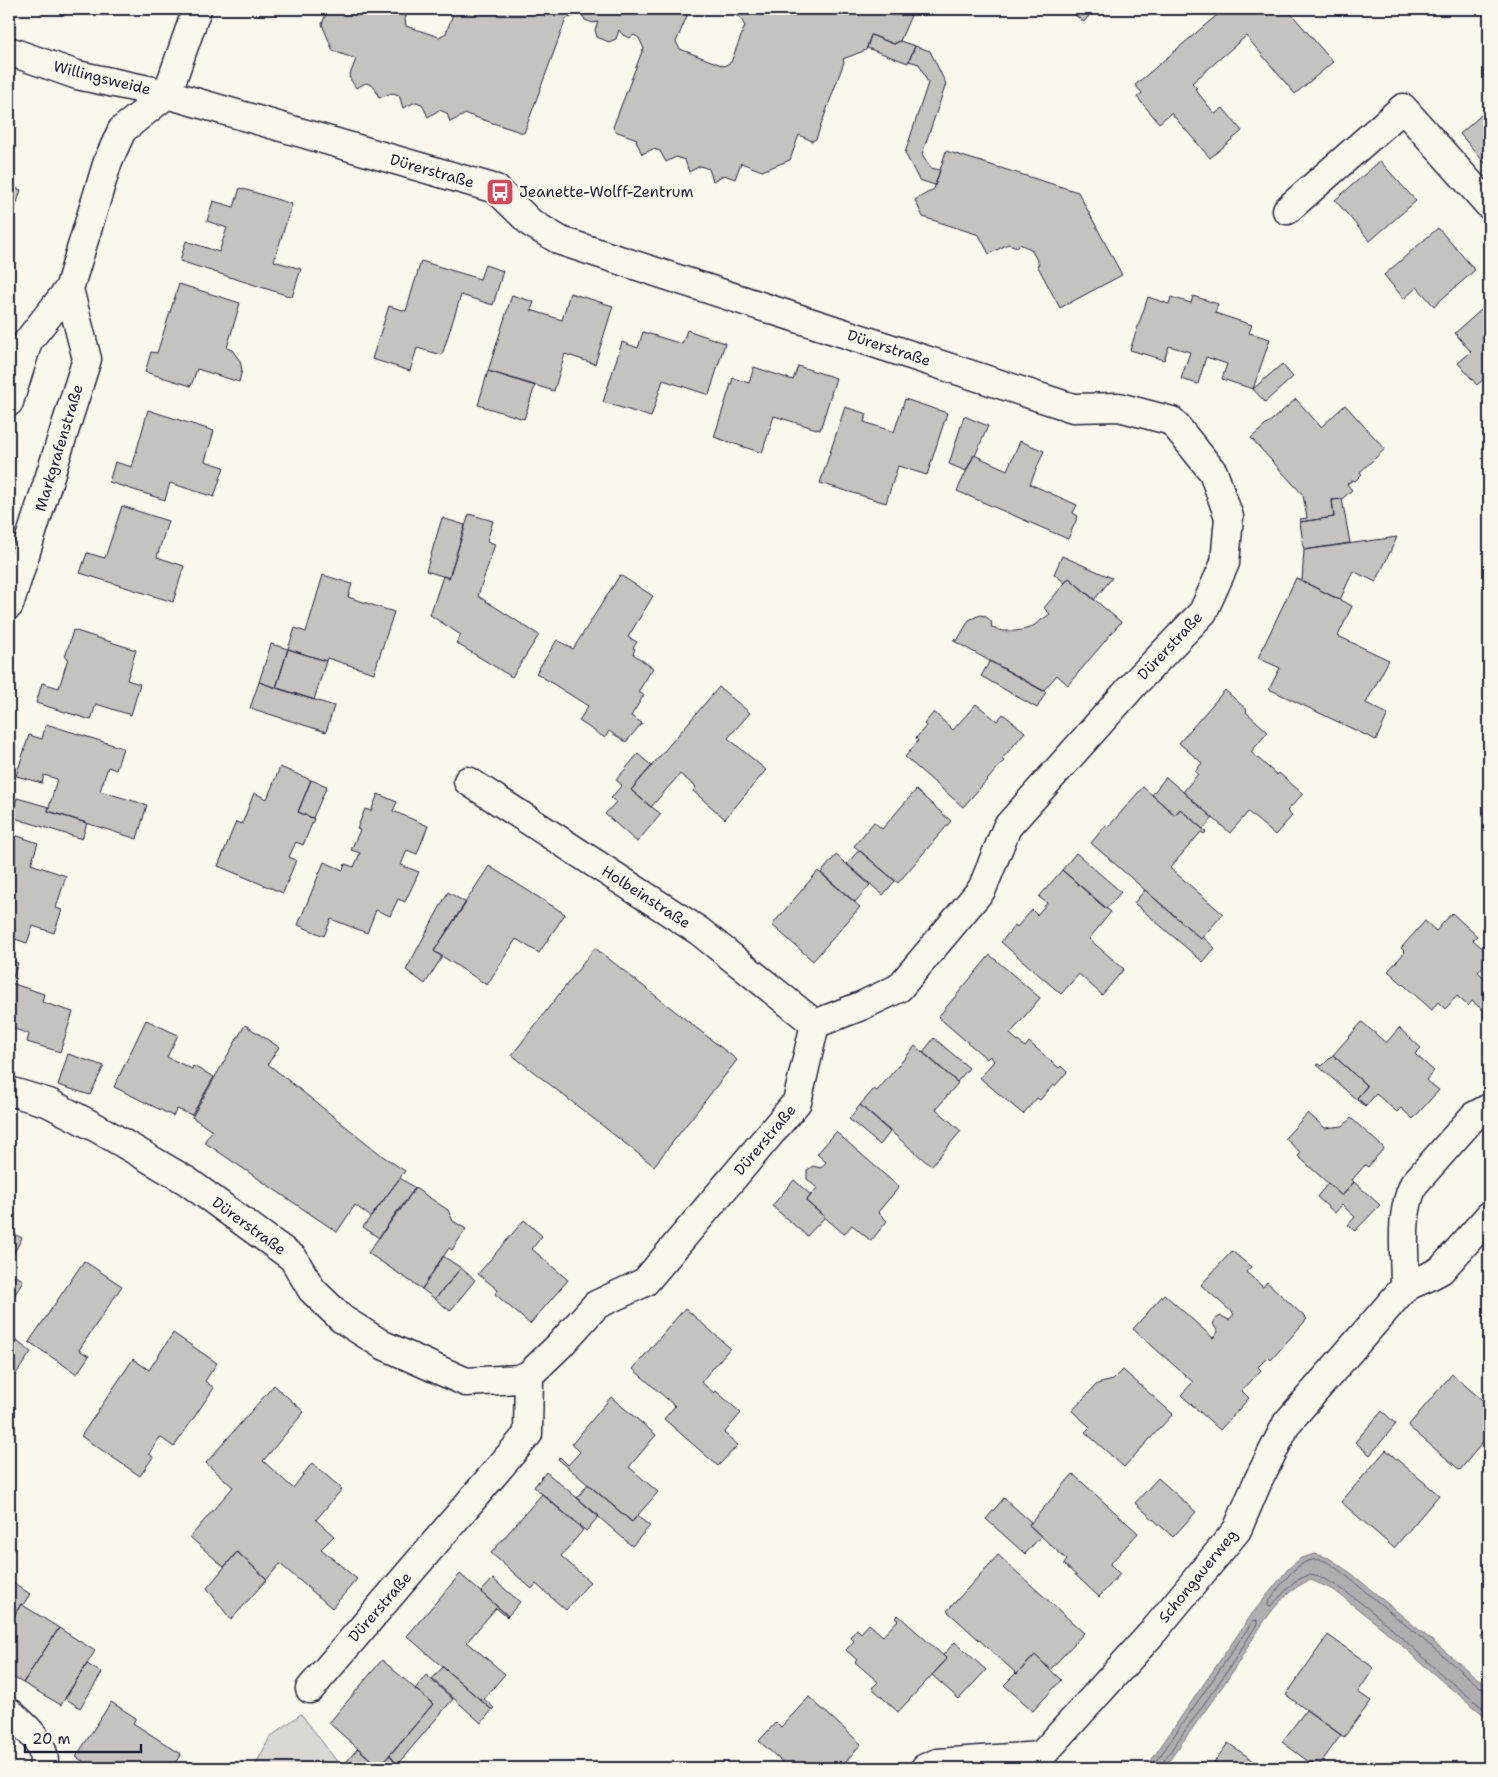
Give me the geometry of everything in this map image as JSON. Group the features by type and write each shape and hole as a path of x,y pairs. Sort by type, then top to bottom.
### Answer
{"street":[{"path":"9,402 28,341 69,289 108,161 122,130 166,94 197,9"},
{"name":"Willingsweide","path":"9,51 77,75 166,94"},
{"name":"Dürerstraße","path":"9,1091 49,1103 97,1128 187,1181 293,1258 312,1290 342,1318 384,1346 466,1382 518,1379 529,1375 559,1346 596,1305 646,1282 797,1102 815,1024 861,1006 898,988 982,889 1007,827 1135,683 1203,612 1225,563 1229,517 1213,472 1172,420 1119,407 1073,408 1054,402 561,241 531,223 496,189 166,94"},
{"path":"1287,210 1404,108 1489,205"},
{"name":"Markgrafenstraße","path":"9,605 87,359 69,289"},
{"name":"Holbeinstraße","path":"468,781 699,931 815,1024"},
{"path":"1404,1287 1404,1211 1408,1196 1414,1184 1474,1116 1489,1108"},
{"name":"Schongauerweg","path":"926,1768 937,1763 1035,1762 1153,1632 1237,1530 1258,1481 1287,1422 1404,1287 1441,1270 1489,1216"},
{"name":"Dürerstraße","path":"310,1689 528,1434 529,1375"},
{"path":"9,1712 26,1726 39,1742 45,1762 43,1768"}],"shaded area":[{"path":"301,1714 342,1768 254,1768 270,1737"}],"water":[{"path":"1315,1554 1329,1558 1352,1574 1489,1688 1489,1719 1334,1590 1311,1580 1298,1586 1275,1607 1231,1674 1164,1768 1146,1768 1252,1614 1288,1569 1301,1558"}],"building":[{"path":"328,9 409,9 405,19 406,26 439,37 446,33 455,9 690,9 676,42 680,49 724,66 731,62 745,26 740,17 717,9 910,9 912,13 900,41 894,44 871,35 866,50 843,59 844,62 816,139 812,141 799,135 790,160 762,171 741,163 735,179 724,175 713,181 709,169 700,166 689,172 685,160 676,157 666,162 660,151 653,149 642,154 636,141 637,139 615,131 613,127 644,49 639,38 634,35 630,38 623,35 619,30 616,39 609,42 597,37 595,30 598,22 593,23 585,20 583,16 578,14 566,19 524,133 466,114 450,122 447,113 439,110 428,117 422,104 416,102 403,108 399,95 392,93 379,98 374,86 366,83 356,88 349,77 356,59 333,51 322,24"},
{"path":"1067,9 1094,9 1084,22"},
{"path":"1224,9 1290,9 1288,10 1333,62 1295,94 1246,36 1192,83 1215,114 1223,108 1242,131 1210,158 1171,113 1159,123 1137,97 1142,93 1135,85"},
{"path":"871,35 894,44 900,41 915,46 908,63 867,48"},
{"path":"915,46 930,51 946,84 922,154 931,168 940,170 935,185 919,180 905,153 928,83 919,64 909,61"},
{"path":"1489,108 1489,168 1460,134"},
{"path":"946,151 1078,192 1122,275 1060,308 1037,265 1039,264 1031,249 1019,244 1018,247 1008,244 989,254 979,235 923,217 915,200 934,189"},
{"path":"1380,161 1416,201 1370,241 1335,200"},
{"path":"9,186 21,190 15,209 9,207"},
{"path":"240,188 292,204 274,261 301,269 292,297 180,261 186,241 219,252 227,228 207,221 213,201 234,207"},
{"path":"1438,228 1475,270 1434,306 1417,287 1404,299 1384,275"},
{"path":"421,261 480,279 485,265 503,271 493,305 461,295 442,355 417,348 410,371 372,359 389,306 406,311"},
{"path":"179,284 240,303 227,348 232,350 240,361 242,370 239,382 197,369 191,386 145,372 151,352 157,353"},
{"path":"570,293 613,306 595,364 565,354 554,391 488,371 512,295 534,302 531,310 562,320"},
{"path":"1193,296 1218,304 1215,313 1252,325 1249,333 1270,339 1253,389 1222,379 1227,364 1206,357 1198,384 1181,379 1190,352 1169,346 1164,360 1130,350 1148,297 1169,304 1171,297 1191,303"},
{"path":"1489,303 1489,374 1477,385 1458,363 1471,352 1455,333"},
{"path":"687,330 725,343 709,395 663,380 651,417 603,402 622,342 638,348 643,332 682,344"},
{"path":"1282,364 1293,377 1265,402 1253,389"},
{"path":"798,366 836,378 820,430 774,416 762,453 714,437 733,378 749,383 754,367 793,380"},
{"path":"488,371 535,386 524,419 478,405"},
{"path":"905,399 947,413 927,475 898,466 886,503 820,483 845,407 867,414 864,422 894,432"},
{"path":"1296,399 1321,427 1345,405 1385,449 1360,472 1362,474 1355,481 1353,480 1347,484 1352,490 1342,499 1332,500 1334,517 1300,522 1300,519 1307,518 1303,495 1251,438"},
{"path":"148,410 214,431 205,461 224,467 214,497 170,483 165,500 109,482 115,462 132,467"},
{"path":"964,416 988,426 966,471 949,464"},
{"path":"1020,441 1044,451 1030,484 1077,505 1073,513 1078,516 1068,539 957,491 974,455 1007,470"},
{"path":"1342,499 1350,543 1304,550 1300,522 1334,517 1332,500"},
{"path":"122,506 168,521 157,557 184,566 173,602 80,573 87,553 105,558"},
{"path":"469,514 493,521 487,541 495,544 478,596 539,635 512,677 456,643 461,635 430,615 443,576 449,578"},
{"path":"442,518 465,525 449,578 426,571"},
{"path":"1397,537 1376,582 1353,571 1340,600 1302,581 1304,550"},
{"path":"1062,556 1112,578 1094,600 1069,578 1065,583 1054,574"},
{"path":"323,575 352,584 348,597 394,612 374,673 327,658 326,661 288,649 295,628 306,632"},
{"path":"620,575 653,596 628,637 637,642 633,648 635,649 633,654 653,668 638,692 644,695 631,716 642,723 626,742 609,731 605,738 579,721 588,706 536,673 557,640 573,649"},
{"path":"1069,578 1121,622 1068,685 1057,675 1043,691 954,641 954,639 957,641 969,620 980,615 985,616 991,621 992,628 1003,631 1030,628 1050,614 1044,608"},
{"path":"1296,578 1352,606 1338,636 1389,660 1366,703 1388,714 1376,740 1269,689 1280,668 1258,658"},
{"path":"73,630 136,650 127,680 140,684 131,715 96,704 91,720 36,703 42,683 59,688 68,658 65,658"},
{"path":"271,644 288,649 276,688 259,682"},
{"path":"288,649 326,661 314,700 276,688"},
{"path":"990,661 1046,692 1037,708 981,676"},
{"path":"259,682 334,706 326,732 250,708"},
{"path":"719,687 750,713 728,738 766,770 725,819 693,791 696,787 680,774 651,807 631,790"},
{"path":"1225,690 1268,732 1251,752 1277,775 1279,773 1303,794 1287,811 1292,816 1275,835 1248,812 1230,833 1183,792 1198,774 1195,772 1202,763 1179,743"},
{"path":"976,704 997,721 1003,714 1025,732 1002,759 1004,761 963,807 905,757 918,741 916,738 934,712 953,730"},
{"path":"46,724 123,748 116,770 108,767 100,791 147,805 137,839 48,811 57,779 44,775 42,783 16,776 29,735 42,739"},
{"path":"638,754 652,766 631,790 661,814 637,842 605,814 616,802 611,798 622,785 616,780"},
{"path":"280,767 311,780 298,812 314,819 303,845 296,842 289,857 296,860 283,893 218,866 236,822 242,824 254,793 267,799"},
{"path":"1166,777 1213,818 1203,829 1180,809 1175,815 1152,795"},
{"path":"311,780 327,786 313,818 298,812"},
{"path":"1143,787 1175,815 1180,809 1206,832 1204,834 1201,832 1170,868 1223,914 1201,939 1091,843 1106,825 1109,826"},
{"path":"916,790 951,821 898,883 854,846 874,822 882,829"},
{"path":"378,794 397,802 393,811 428,826 417,854 407,850 401,865 419,872 405,902 398,899 390,916 376,910 367,933 331,919 324,936 298,925 324,862 343,870 345,864 354,867 360,853 351,850 360,830 357,829 365,809 371,811"},
{"path":"17,798 49,807 48,811 87,823 82,839 11,817"},
{"path":"9,833 38,843 31,864 66,876 56,908 62,910 54,933 33,926 27,943 9,937"},
{"path":"859,850 895,881 883,895 847,864"},
{"path":"1076,853 1121,892 1106,909 1062,870"},
{"path":"836,855 870,885 855,902 821,873"},
{"path":"489,866 565,914 539,953 516,939 487,985 434,951"},
{"path":"1062,870 1111,912 1089,939 1124,969 1102,995 1079,974 1061,994 1001,942 1015,925 1017,927 1032,910 1037,915 1047,903 1039,897"},
{"path":"818,871 860,907 813,961 772,925"},
{"path":"1145,890 1201,939 1203,937 1215,948 1203,962 1134,903"},
{"path":"448,892 466,903 434,951 442,957 425,984 406,970"},
{"path":"1452,913 1477,936 1473,940 1489,954 1489,960 1478,972 1489,982 1485,986 1489,989 1489,1023 1483,1016 1485,1012 1472,1001 1468,1006 1457,996 1445,1009 1438,1002 1432,1010 1388,971 1405,952 1401,948 1425,921 1436,931"},
{"path":"595,948 737,1060 654,1166 512,1055"},
{"path":"990,955 1040,998 1010,1034 1025,1047 1029,1042 1059,1068 1061,1066 1067,1072 1040,1100 1037,1098 1023,1114 980,1078 994,1061 990,1056 987,1059 938,1017"},
{"path":"9,960 18,963 11,983 44,994 42,1002 73,1012 60,1052 27,1042 29,1034 9,1027"},
{"path":"146,1020 178,1035 167,1057 192,1069 193,1066 214,1077 192,1115 177,1109 173,1116 114,1087"},
{"path":"1362,1022 1386,1043 1399,1028 1421,1048 1415,1054 1434,1071 1426,1080 1439,1090 1413,1119 1401,1108 1397,1112 1376,1094 1366,1106 1357,1098 1367,1086 1333,1055"},
{"path":"245,1025 279,1047 268,1064 384,1157 405,1171 371,1217 355,1205 337,1232 204,1142 212,1131 192,1117"},
{"path":"934,1038 969,1068 957,1082 923,1052"},
{"path":"915,1046 958,1083 936,1109 961,1131 931,1166 860,1105 874,1089 877,1091"},
{"path":"68,1054 104,1066 90,1095 58,1085"},
{"path":"1333,1055 1367,1086 1357,1098 1365,1107 1317,1065 1322,1066"},
{"path":"860,1105 890,1132 880,1145 849,1119"},
{"path":"1308,1113 1325,1128 1343,1126 1351,1118 1384,1148 1368,1167 1365,1165 1352,1180 1354,1182 1342,1196 1298,1156 1301,1153 1285,1138"},
{"path":"836,1132 899,1187 878,1212 887,1221 871,1241 852,1225 844,1234 806,1201 817,1188 807,1179 807,1170 813,1166 821,1168 826,1162 817,1154"},
{"path":"400,1178 415,1188 379,1238 363,1227"},
{"path":"794,1180 811,1195 806,1201 825,1217 807,1236 772,1206"},
{"path":"1354,1182 1380,1205 1355,1231 1348,1225 1355,1217 1342,1205 1335,1213 1317,1197 1328,1183 1342,1196"},
{"path":"415,1188 448,1210 453,1221 466,1229 452,1250 449,1248 422,1289 368,1253"},
{"path":"524,1220 542,1236 532,1249 568,1280 530,1324 495,1294 498,1290 478,1274"},
{"path":"9,1231 22,1238 9,1262"},
{"path":"1232,1251 1251,1267 1246,1272 1263,1287 1267,1282 1307,1319 1271,1360 1268,1357 1258,1367 1261,1370 1242,1391 1249,1398 1220,1430 1181,1395 1193,1382 1133,1329 1164,1294 1213,1338 1218,1332 1213,1324 1215,1319 1221,1316 1229,1320 1234,1314 1201,1285"},
{"path":"443,1256 461,1268 435,1299 422,1289"},
{"path":"84,1261 122,1286 79,1350 89,1356 77,1374 29,1342"},
{"path":"461,1268 475,1280 450,1311 435,1299"},
{"path":"9,1273 23,1280 9,1306"},
{"path":"685,1308 730,1348 701,1382 714,1393 716,1391 741,1413 724,1433 738,1445 718,1466 664,1419 675,1406 633,1369"},
{"path":"173,1333 217,1363 205,1381 214,1388 174,1447 160,1437 149,1454 153,1457 140,1476 81,1436 133,1359 149,1370"},
{"path":"14,1339 31,1352 9,1384 9,1348"},
{"path":"1123,1370 1173,1414 1124,1467 1085,1432 1090,1427 1072,1411 1097,1384 1113,1380"},
{"path":"1452,1374 1489,1406 1489,1435 1460,1470 1408,1426"},
{"path":"274,1385 304,1412 263,1461 293,1488 312,1463 342,1489 316,1520 334,1536 321,1549 357,1579 332,1608 280,1564 267,1579 237,1552 224,1567 190,1537 233,1487 206,1463"},
{"path":"611,1397 656,1435 629,1467 658,1492 632,1522 558,1459 560,1457 568,1465 580,1452 572,1444"},
{"path":"1382,1411 1396,1424 1370,1455 1355,1442"},
{"path":"1386,1450 1439,1495 1394,1548 1341,1502"},
{"path":"546,1472 599,1516 586,1531 534,1487"},
{"path":"1073,1474 1138,1533 1110,1564 1120,1574 1099,1597 1064,1564 1067,1560 1029,1525"},
{"path":"1158,1478 1196,1512 1173,1537 1135,1503"},
{"path":"588,1484 632,1522 637,1516 650,1526 632,1546 577,1498"},
{"path":"542,1494 583,1530 561,1556 590,1582 566,1610 536,1584 532,1589 491,1553"},
{"path":"1004,1498 1031,1522 1029,1525 1041,1536 1025,1554 986,1519"},
{"path":"237,1552 267,1579 231,1620 207,1588"},
{"path":"998,1555 1084,1633 1050,1670 1035,1655 1017,1674 947,1611"},
{"path":"460,1574 508,1616 496,1608 467,1642 505,1674 484,1699 494,1708 492,1710 407,1636"},
{"path":"493,1579 520,1602 508,1616 481,1592"},
{"path":"14,1583 30,1594 23,1605 21,1604 9,1624 9,1592"},
{"path":"21,1604 59,1628 23,1683 9,1675 9,1624"},
{"path":"898,1615 947,1659 898,1712 872,1688 878,1682 855,1662 857,1660 846,1650 854,1641 850,1637 857,1629 861,1633 869,1624 883,1636 898,1620 895,1618"},
{"path":"1489,1627 1489,1646 1480,1638"},
{"path":"59,1628 95,1651 61,1705 23,1683"},
{"path":"1328,1635 1374,1668 1358,1692 1371,1701 1344,1737 1286,1695"},
{"path":"955,1642 986,1670 959,1699 932,1675 947,1659 943,1655"},
{"path":"1035,1655 1061,1680 1033,1711 1004,1685"},
{"path":"382,1660 433,1704 379,1767 329,1723"},
{"path":"87,1664 102,1673 80,1708 65,1698"},
{"path":"443,1667 492,1710 481,1723 432,1679"},
{"path":"426,1675 453,1699 397,1765 390,1755 433,1704 415,1689"},
{"path":"809,1697 861,1744 840,1768 789,1768 759,1741 776,1722 781,1727"},
{"path":"111,1702 136,1718 133,1723 181,1754 172,1768 94,1768 76,1757"},
{"path":"1306,1710 1341,1735 1317,1768 1282,1742"},
{"path":"1228,1743 1264,1768 1210,1768"},
{"path":"358,1748 379,1767 390,1755 398,1766 396,1768 344,1768 343,1766"}],"place":[{"name":"Jeanette-Wolff-Zentrum","path":"500,192"}]}
